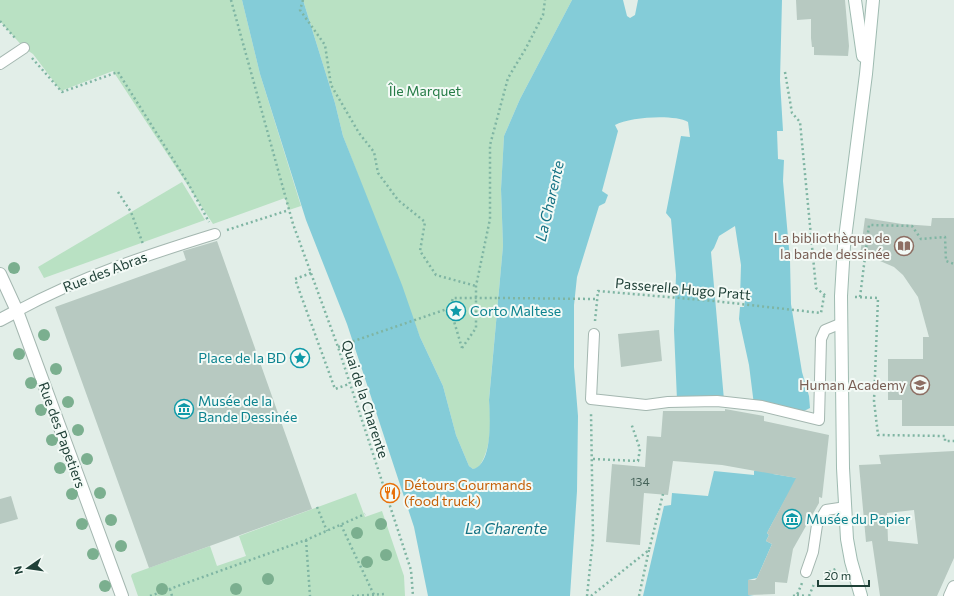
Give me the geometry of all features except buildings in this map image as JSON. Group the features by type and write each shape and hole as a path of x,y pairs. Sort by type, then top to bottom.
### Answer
{"main road":[{"path":"855,0 866,74"},
{"path":"861,596 851,561 847,539 843,468 841,296 844,246 866,74 873,0"},
{"name":"Rue des Papetiers","path":"0,274 17,311 122,596"},
{"name":"Rue des Abras","path":"0,320 17,311"},
{"path":"950,596 954,587"}],"lane":[{"path":"0,64 24,48"},
{"name":"Rue des Abras","path":"17,311 53,291 148,255 215,234"},
{"path":"594,334 591,399 646,405 668,402 717,401 762,406 818,420 821,339 825,330 842,323"},
{"path":"806,572 813,552 817,525 826,510 846,507"}],"path":[{"name":"Quai de la Charente","path":"231,0 289,210 338,347 349,384 412,570 413,596"},
{"path":"302,0 300,10 325,45 331,85 359,133 374,152 378,173 398,200 425,222 420,252 436,275 476,286"},
{"path":"450,308 462,348 476,328 476,286 490,218 490,145 508,78 543,15 545,0"},
{"path":"0,21 62,92 118,72 188,183 215,234 289,210"},
{"name":"Passerelle Hugo Pratt","path":"338,347 450,308 454,298 597,299 598,291 714,301 821,313 824,296 816,288 800,122 792,113 785,72"},
{"path":"118,192 130,212 148,255"},
{"path":"860,297 869,225 912,226 921,239 945,237 946,261 954,264"},
{"path":"311,273 295,279 335,389 349,384"},
{"path":"841,296 878,298 874,401 878,435 945,436 945,441 954,441"},
{"path":"594,334 597,299"},
{"path":"587,596 593,538 591,399"},
{"path":"593,459 638,461 640,449 631,423"},
{"path":"639,596 663,494"},
{"path":"317,507 327,531"},
{"path":"150,596 306,540 365,514"},
{"path":"341,525 374,594"},
{"path":"306,540 310,596"},
{"path":"591,596 649,550"},
{"path":"797,595 808,596 815,582"},
{"path":"170,589 172,596"},
{"path":"352,596 374,594 385,594 385,596"}],"green space":[{"path":"0,0 242,0 260,74 301,206 289,210 285,198 213,224 113,71 61,91 33,54 24,48 0,21"},
{"name":"Île Marquet","path":"303,0 572,0 520,99 504,136 501,189 503,246 489,399 490,435 483,461 478,468 473,469 469,466 456,435 443,386 420,337 343,136 335,103"},
{"path":"182,182 205,220 44,278 38,267"},
{"path":"356,493 365,517 382,511 404,576 405,596 138,596 131,576 132,574 210,546 217,566 246,556 239,536"}],"water":[{"name":"La Charente","path":"242,0 303,0 335,103 343,136 402,285 420,337 443,386 456,435 469,466 473,469 479,466 484,459 489,439 489,400 503,246 501,189 504,136 520,99 572,0 623,0 627,16 630,18 635,15 638,0 782,0 780,80 783,131 777,131 778,159 784,160 783,181 790,260 791,304 802,372 809,396 810,408 802,412 754,405 749,365 739,319 740,307 744,307 745,300 740,299 741,265 735,226 719,236 711,252 724,400 677,400 674,330 676,275 671,219 666,213 681,136 690,137 688,122 663,117 641,118 615,125 618,131 602,191 608,195 605,203 599,206 577,277 574,305 574,367 578,416 577,491 570,596 428,596 414,527 347,324 306,220 260,74"},
{"path":"777,453 773,474 798,478 795,501 786,498 767,533 769,535 766,541 772,544 757,578 748,580 748,595 754,596 643,596 664,506 671,505 672,493 708,496 714,471 754,475 754,471"}],"place":[{"name":"La bibliothèque de la bande dessinée","path":"904,246"},
{"name":"Corto Maltese","path":"456,311"},
{"name":"Place de la BD","path":"300,358"},
{"name":"Human Academy","path":"920,385"},
{"name":"Musée de la Bande Dessinée","path":"184,409"},
{"name":"Détours Gourmands (food truck)","path":"390,493"},
{"name":"Musée du Papier","path":"792,519"}]}
